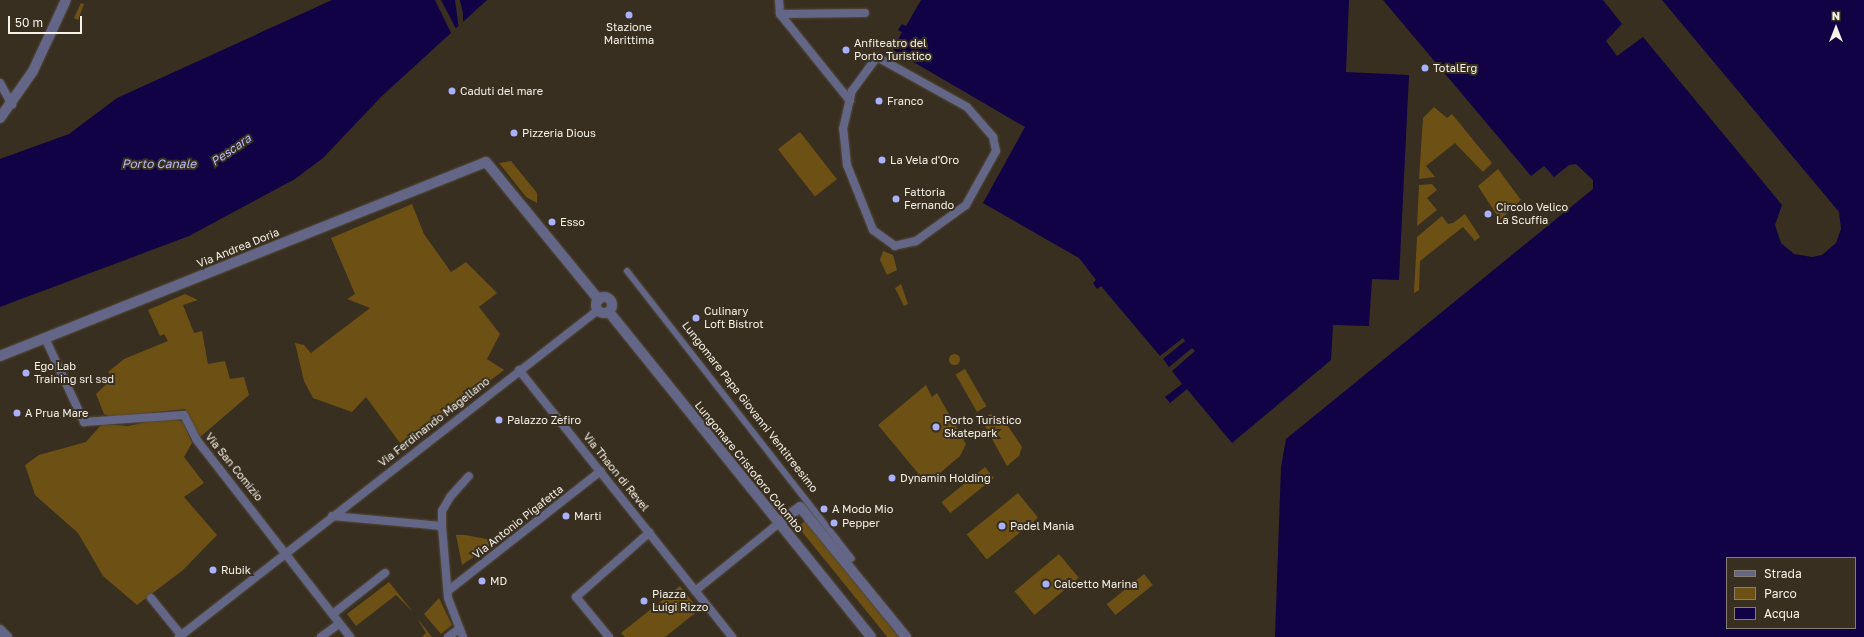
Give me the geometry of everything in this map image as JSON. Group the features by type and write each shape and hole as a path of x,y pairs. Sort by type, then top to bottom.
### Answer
{"street":[{"path":"0,118 12,105 45,49 66,0"},
{"path":"779,0 780,14 850,100"},
{"path":"780,14 866,13"},
{"path":"877,57 967,107 993,137 996,151 966,205 916,241 895,246 877,235 847,165 843,129 850,100 858,79 877,57"},
{"path":"0,83 12,105"},
{"name":"Via Andrea Doria","path":"0,356 486,162 598,305"},
{"name":"Lungomare Papa Giovanni Ventitreesimo","path":"627,271 852,559"},
{"name":"Lungomare Cristoforo Colombo","path":"598,305 611,300 608,312 871,637"},
{"path":"598,305 608,312"},
{"name":"Via Ferdinando Magellano","path":"180,636 519,370 598,305"},
{"name":"Via San Comizio","path":"45,338 84,422 102,419 120,422 181,413 285,553"},
{"name":"Via Thaon di Revel","path":"519,370 602,471 732,637"},
{"name":"Via Antonio Pigafetta","path":"449,590 602,471"},
{"path":"463,637 448,598 449,590 442,529 442,511 450,496 469,476"},
{"name":"Lungomare Papa Giovanni Ventitreesimo","path":"779,523 800,507 906,637"},
{"path":"332,516 442,529"},
{"path":"695,591 779,523"},
{"path":"609,637 576,597 650,532"},
{"path":"285,553 334,614 339,624 350,637"},
{"path":"334,614 385,573"},
{"path":"151,598 180,636"},
{"path":"322,637 339,624"},
{"path":"448,637 459,628"},
{"path":"0,630 7,637"}],"green space":[{"path":"81,3 84,4 78,20 74,18"},
{"path":"1434,107 1447,118 1452,114 1492,163 1483,172 1455,143 1426,166 1435,177 1419,179 1423,118"},
{"path":"800,132 837,179 815,197 778,149"},
{"path":"511,161 537,193 537,203 526,197 499,163"},
{"path":"1498,169 1521,200 1500,220 1478,186"},
{"path":"1432,184 1437,190 1427,198 1437,210 1417,226 1419,185"},
{"path":"412,204 424,234 451,272 466,262 497,293 479,307 500,334 487,359 504,370 403,447 366,397 352,412 313,398 304,381 295,343 304,345 311,353 370,308 347,299 355,294 331,238"},
{"path":"1465,214 1480,237 1475,241 1463,227 1420,261 1419,290 1414,293 1417,237 1442,216 1448,224 1453,223"},
{"path":"883,251 893,255 897,270 887,275 880,260"},
{"path":"901,284 908,304 904,306 895,288"},
{"path":"185,294 198,300 183,305 194,333 202,331 208,364 225,361 230,379 244,377 249,395 199,438 185,409 111,417 104,414 96,394 113,378 108,372 124,359 168,341 164,334 160,336 148,310"},
{"path":"952,354 956,354 958,355 958,363 952,364 949,361 949,357"},
{"path":"965,369 986,406 977,412 955,375"},
{"path":"926,385 932,397 937,393 966,444 960,456 927,484 878,425"},
{"path":"991,414 1006,423 1022,447 1019,456 1007,466 981,419"},
{"path":"170,417 183,422 192,443 184,457 204,483 184,497 217,535 183,570 137,605 103,576 78,533 35,495 25,465 39,455 86,442 102,424 128,426"},
{"path":"985,467 994,478 950,513 941,502"},
{"name":"Padel Mania","path":"1018,493 1038,518 987,559 967,535"},
{"path":"805,521 899,637 887,637 798,527"},
{"path":"456,535 465,535 497,541 462,565"},
{"name":"Calcetto Marina","path":"1059,554 1079,578 1034,615 1015,591"},
{"path":"1144,574 1153,585 1116,615 1107,604"},
{"path":"389,582 413,612 396,595 356,626 347,614"},
{"path":"680,586 699,610 665,637 625,637 621,633"},
{"path":"439,598 452,625 441,634 424,614"},
{"path":"417,618 432,637 422,637 426,633"}],"water":[{"name":"Porto Canale","path":"332,0 487,0 382,96 323,158 295,179 189,236 0,307 0,159 69,134 117,98"},
{"path":"921,0 1349,0 1346,72 1409,75 1399,280 1372,279 1369,326 1333,325 1331,360 1232,443 1187,389 1170,403 1165,397 1182,384 1172,371 1195,351 1192,348 1169,367 1163,359 1185,341 1183,338 1160,356 1101,286 1097,289 1093,283 1096,280 1079,258 983,203 1025,127 893,50 902,32 898,30 902,24 906,26"},
{"path":"1383,0 1603,0 1622,24 1606,41 1617,56 1643,37 1782,205 1775,225 1781,243 1794,254 1812,257 1822,255 1836,243 1841,229 1839,212 1662,0 1864,0 1864,637 1275,637 1281,467 1286,439 1593,189 1593,180 1576,164 1569,165 1554,177 1544,166 1531,176"}],"pier":[{"path":"435,0 441,0 457,31 452,35"},
{"path":"455,0 460,0 463,14 463,25 459,29"}],"place":[{"name":"Stazione Marittima","path":"629,15"},
{"name":"Anfiteatro del Porto Turistico","path":"846,50"},
{"name":"TotalErg","path":"1425,68"},
{"name":"Caduti del mare","path":"452,91"},
{"name":"Franco","path":"879,101"},
{"name":"Pizzeria Dious","path":"514,133"},
{"name":"La Vela d'Oro","path":"882,160"},
{"name":"Fattoria Fernando","path":"896,199"},
{"name":"Circolo Velico La Scuffia","path":"1488,214"},
{"name":"Esso","path":"552,222"},
{"name":"Culinary Loft Bistrot","path":"696,318"},
{"name":"Ego Lab Training srl ssd","path":"26,373"},
{"name":"A Prua Mare","path":"17,413"},
{"name":"Palazzo Zefiro","path":"499,420"},
{"name":"Porto Turistico Skatepark","path":"936,427"},
{"name":"Dynamin Holding","path":"892,478"},
{"name":"A Modo Mio","path":"824,509"},
{"name":"Marti","path":"566,516"},
{"name":"Pepper","path":"834,523"},
{"name":"Padel Mania","path":"1002,526"},
{"name":"Rubik","path":"213,570"},
{"name":"MD","path":"482,581"},
{"name":"Calcetto Marina","path":"1046,584"},
{"name":"Piazza Luigi Rizzo","path":"644,601"}],"water label":[{"name":"Pescara","path":"231,150"}]}
